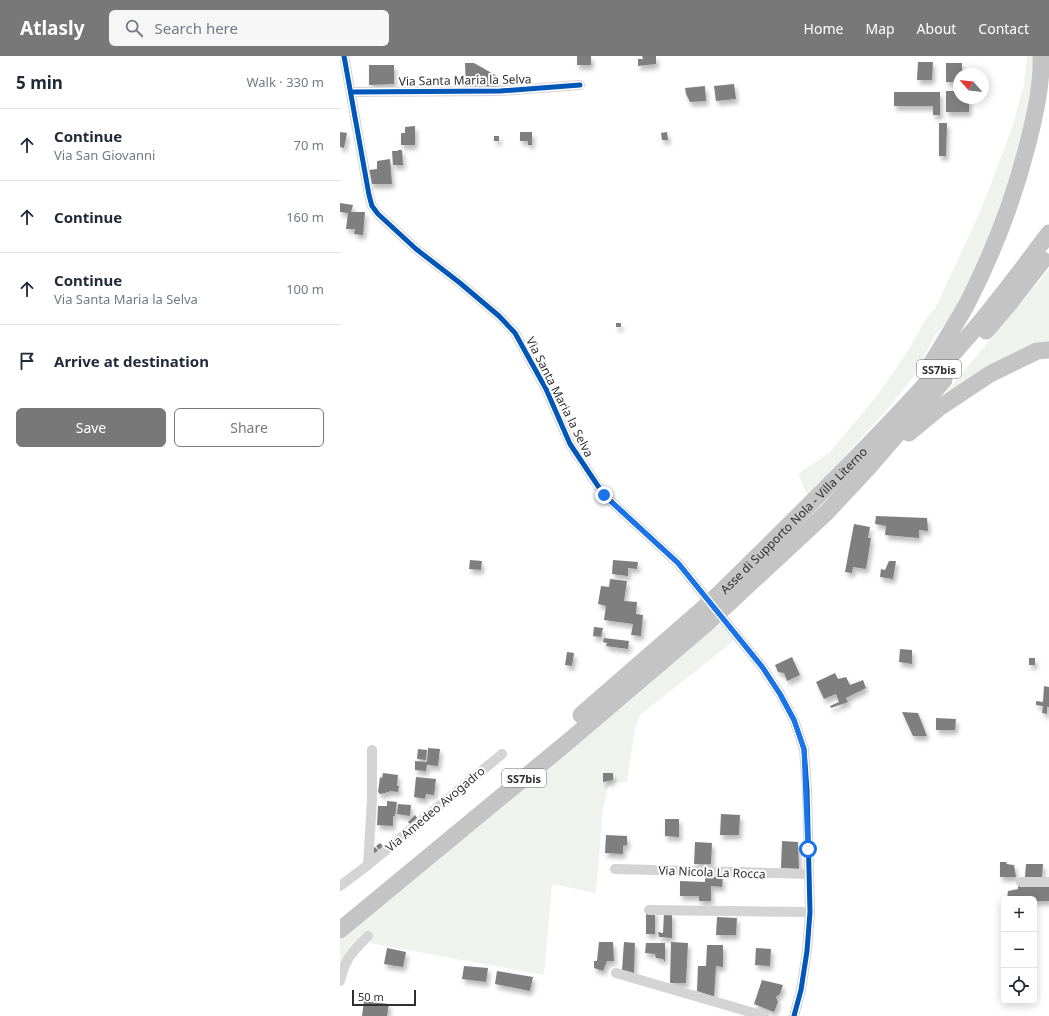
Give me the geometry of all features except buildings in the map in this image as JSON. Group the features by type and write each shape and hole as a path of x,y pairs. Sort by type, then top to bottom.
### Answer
{"highway":[{"path":"890,422 919,383 966,305 985,266 1006,216 1020,173 1036,111 1041,56"},
{"name":"Asse di Supporto Nola - Villa Literno","path":"725,598 788,525 818,497 890,422 966,339 1049,233"},
{"name":"Asse di Supporto Nola - Villa Literno","path":"340,930 570,740 701,619 798,540 827,512 869,467 1009,304 1049,252"},
{"path":"869,467 939,408 990,374 1037,351 1049,350"},
{"name":"Asse di Supporto Nola - Villa Literno","path":"340,915 701,619"}],"street":[{"name":"Via Santa Maria la Selva","path":"344,56 372,206 378,214 416,249 494,311 515,333 546,389 570,444 604,495 678,563 763,668 780,694 794,720 804,749 805,758 810,912 807,951 801,990 794,1016"},
{"name":"Via Santa Maria la Selva","path":"351,92 500,91 580,85"},
{"name":"Via Amedeo Avogadro","path":"368,865 372,800 372,750"},
{"name":"Via Amedeo Avogadro","path":"340,886 368,865 502,754"},
{"name":"Via Nicola La Rocca","path":"615,869 809,874"},
{"path":"1021,882 1049,882"},
{"path":"649,910 810,912"},
{"path":"340,981 349,956 368,936"},
{"path":"616,973 764,1016"}],"shaded area":[{"path":"1027,56 1035,56 1030,107 998,223 952,317 935,335 914,376 886,411 808,496 798,474 829,453 876,397 906,354 927,317 935,309 981,210 1012,128 1024,84"},
{"path":"1049,269 1049,343 939,401"},
{"path":"722,622 736,639 640,715 635,728 627,782 609,783 603,808 596,893 552,884 544,975 370,943 372,937 370,931 350,947 340,970 340,938"}],"cycle path":[{"path":"344,56 372,206 378,214 416,249 499,316 515,333 546,389 570,444 604,495 678,563 763,668 780,694 794,720 804,749 807,790 810,912 807,951 801,990 794,1016"},
{"path":"351,92 500,91 580,85"}],"route":[{"path":"604,495 678,563 763,668 780,694 794,720 804,749 807,790 808,849"}]}
